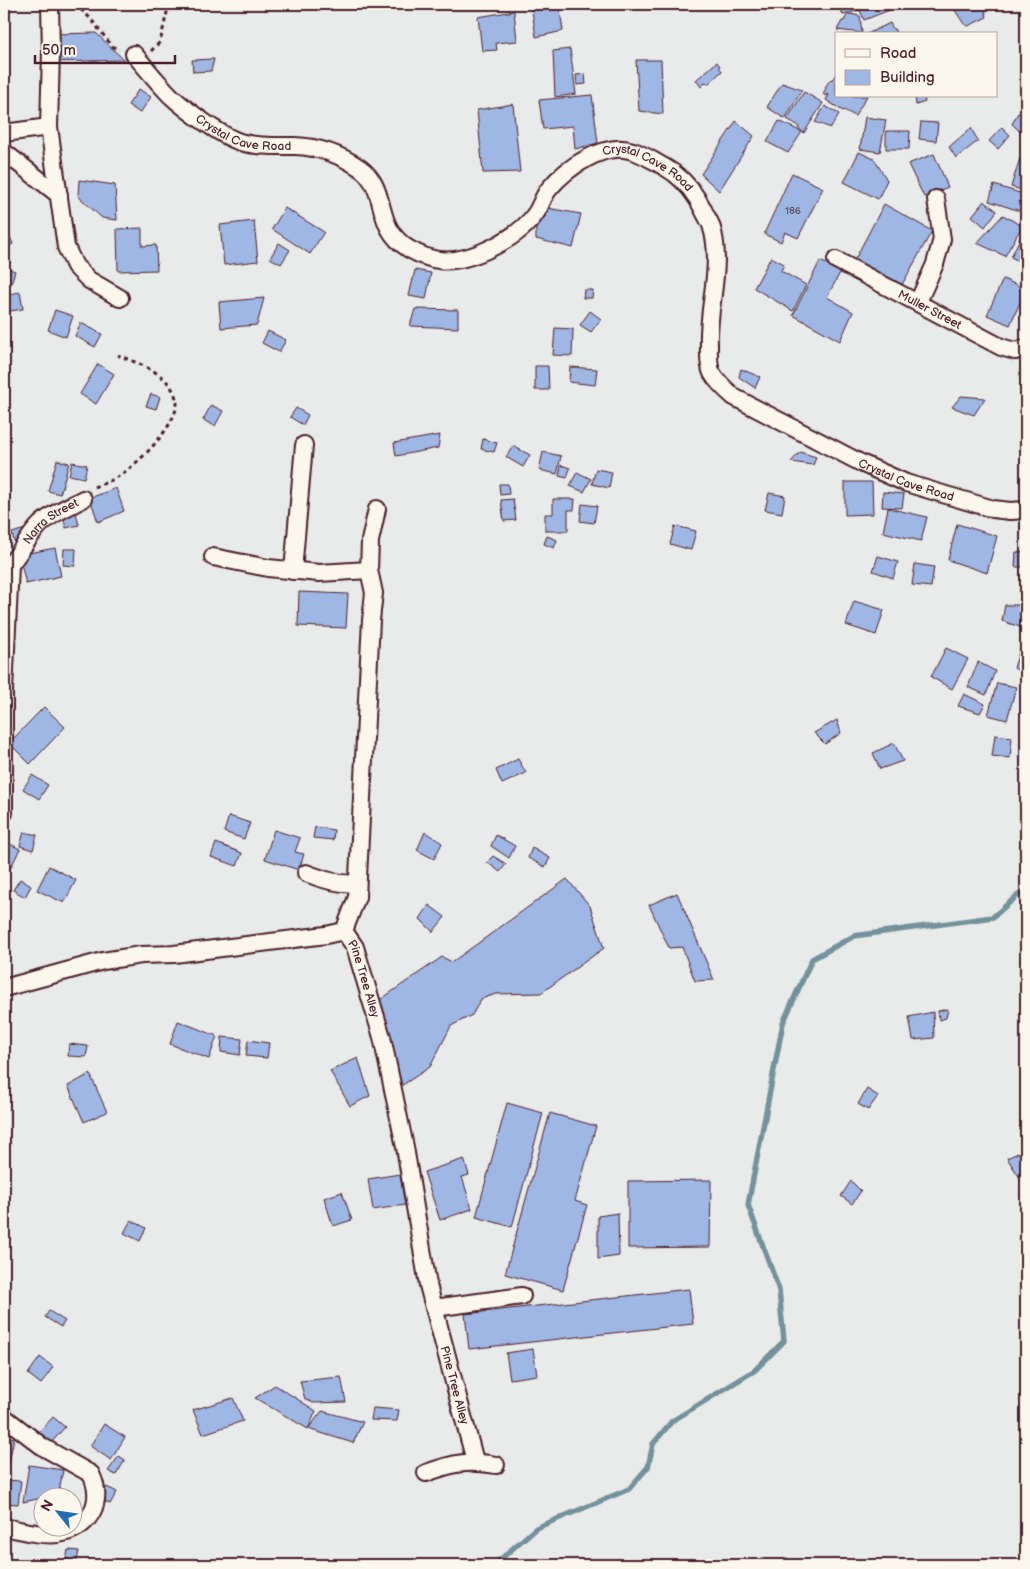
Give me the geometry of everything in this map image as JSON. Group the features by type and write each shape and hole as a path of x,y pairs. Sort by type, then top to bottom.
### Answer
{"street":[{"path":"50,4 52,52 49,127 66,247 75,266 89,280 120,298"},
{"name":"Crystal Cave Road","path":"134,54 172,96 230,139 246,144 299,146 325,150 346,159 362,170 374,182 384,220 393,236 417,254 440,261 464,258 487,250 497,246 518,232 536,214 547,191 564,172 592,155 616,149 633,150 674,173 695,193 711,226 716,259 708,333 710,360 712,372 721,385 734,397 863,464 906,483 993,509 1026,510"},
{"path":"4,133 49,127"},
{"path":"4,152 60,195"},
{"path":"918,302 935,264 942,239 936,199"},
{"name":"Muller Street","path":"836,260 1001,347 1015,351 1026,348"},
{"path":"293,571 304,445"},
{"name":"Narra Street","path":"7,568 37,527 83,499"},
{"path":"344,931 357,897 374,593 369,570 370,541 377,509"},
{"path":"213,557 268,568 319,574 369,570"},
{"path":"4,813 7,568"},
{"path":"306,873 339,884 357,884"},
{"name":"Pine Tree Alley","path":"4,988 103,961 141,955 174,954 326,935 344,931 355,947 382,1037 405,1147 421,1252 475,1461"},
{"path":"434,1308 522,1296"},
{"path":"4,1417 43,1447 91,1474 96,1497 94,1510 87,1519 79,1526 58,1534 29,1532 4,1527"},
{"path":"426,1474 450,1465 475,1461 496,1465"}],"path":[{"path":"75,4 90,18 112,46 121,51 134,54 149,53 160,42 169,4"},
{"path":"83,499 90,489 119,475 145,454 171,422 177,401 172,388 164,379 151,370 118,355"}],"building":[{"path":"531,4 545,4 545,6 559,4 563,31 536,37"},
{"path":"841,4 899,4 900,6 864,20 860,10 843,15 840,7 842,6"},
{"path":"951,4 983,4 987,17 968,26 964,24"},
{"path":"514,11 517,41 496,43 497,50 482,51 478,17"},
{"path":"847,15 860,16 862,32 837,30"},
{"path":"890,23 896,31 894,32 871,32"},
{"path":"96,33 124,60 53,62 53,34"},
{"path":"570,49 576,94 555,97 553,51"},
{"path":"214,59 211,71 193,72 192,60"},
{"path":"636,60 661,60 663,114 639,111"},
{"path":"717,62 722,71 708,84 706,82 701,87 696,80"},
{"path":"585,74 586,84 577,85 576,75"},
{"path":"835,76 835,98 866,98 855,116 826,100 829,95 823,94 825,87"},
{"path":"782,83 802,90 785,119 767,107"},
{"path":"139,89 151,97 140,113 128,105"},
{"path":"804,92 823,103 804,133 798,128 799,126 787,119"},
{"path":"592,95 598,143 575,149 573,126 543,129 539,100"},
{"path":"915,98 924,98 925,102 916,105"},
{"path":"513,104 520,172 483,173 477,110"},
{"path":"825,106 839,114 831,128 815,122"},
{"path":"1018,113 1026,117 1026,137 1012,124"},
{"path":"865,117 886,120 880,152 860,149"},
{"path":"736,121 754,136 719,191 701,174"},
{"path":"779,121 802,132 788,153 767,142"},
{"path":"921,122 938,123 936,141 919,139"},
{"path":"1002,127 1010,135 998,149 989,141"},
{"path":"971,128 978,141 956,158 949,147"},
{"path":"886,131 910,131 909,149 886,149"},
{"path":"859,152 874,159 887,180 878,199 844,182"},
{"path":"934,154 948,187 924,197 908,164"},
{"path":"1020,158 1026,160 1026,191 1011,187"},
{"path":"792,173 823,188 798,238 785,232 781,242 764,234"},
{"path":"79,180 115,185 117,220 102,218 78,196"},
{"path":"994,185 1026,195 1026,213 989,201"},
{"path":"984,201 997,211 985,227 972,216"},
{"path":"884,204 932,231 899,290 853,263"},
{"path":"285,208 324,232 310,254 272,229"},
{"path":"547,208 581,214 573,248 536,239 536,229"},
{"path":"1003,215 1022,226 1005,256 977,243"},
{"path":"254,221 258,261 224,265 220,225"},
{"path":"4,223 13,244 4,248"},
{"path":"142,228 142,246 156,245 157,270 118,271 117,229"},
{"path":"1024,230 1026,231 1026,265 1011,257"},
{"path":"279,243 290,250 281,264 270,258"},
{"path":"771,257 784,264 781,271 806,285 793,311 754,288"},
{"path":"820,261 841,271 827,297 853,312 840,341 793,315"},
{"path":"4,267 15,271 11,284 4,282"},
{"path":"415,270 431,273 426,299 409,296"},
{"path":"1003,279 1026,289 1010,325 987,315"},
{"path":"584,290 593,290 592,298 583,298"},
{"path":"20,292 23,309 4,312 4,295"},
{"path":"264,298 257,325 221,328 219,302"},
{"path":"415,309 458,310 458,328 410,326"},
{"path":"55,310 73,316 66,337 48,330"},
{"path":"590,311 601,319 591,332 580,325"},
{"path":"81,323 102,334 95,347 75,336"},
{"path":"555,328 573,329 572,356 553,355"},
{"path":"268,331 286,340 279,352 262,343"},
{"path":"98,364 114,374 96,404 80,394"},
{"path":"535,366 548,366 549,390 535,390"},
{"path":"570,367 597,369 595,385 569,382"},
{"path":"741,369 760,377 755,388 739,377"},
{"path":"151,394 160,397 156,409 146,406"},
{"path":"1026,395 1026,419 1020,397"},
{"path":"961,396 985,398 974,415 952,407"},
{"path":"211,405 223,411 215,426 203,420"},
{"path":"296,408 308,415 303,425 290,417"},
{"path":"440,435 438,448 396,456 394,443"},
{"path":"483,439 497,443 494,452 481,449"},
{"path":"513,446 530,455 523,467 506,457"},
{"path":"543,452 561,456 557,474 539,470"},
{"path":"800,452 816,457 813,465 791,462"},
{"path":"57,460 69,463 60,494 48,491"},
{"path":"72,462 87,465 84,478 69,475"},
{"path":"561,465 570,468 567,478 559,476"},
{"path":"596,469 612,472 609,488 592,484"},
{"path":"577,472 591,479 584,492 570,486"},
{"path":"845,482 872,482 873,514 845,515"},
{"path":"499,484 508,484 509,494 500,495"},
{"path":"116,488 124,511 98,522 90,498"},
{"path":"883,492 904,494 902,508 882,507"},
{"path":"769,493 785,496 782,513 765,510"},
{"path":"513,499 516,520 504,521 501,500"},
{"path":"553,499 575,499 574,510 568,510 568,531 545,531 545,514 553,514"},
{"path":"582,504 597,506 594,523 580,521"},
{"path":"888,508 927,517 921,541 883,532"},
{"path":"76,513 79,525 66,528 63,516"},
{"path":"957,524 997,536 987,573 948,560"},
{"path":"675,526 696,531 691,550 670,544"},
{"path":"25,529 28,539 15,544 12,533"},
{"path":"547,536 557,540 554,548 544,544"},
{"path":"55,548 61,576 26,584 19,555"},
{"path":"64,549 76,549 75,566 63,565"},
{"path":"1016,552 1026,553 1026,567 1015,567"},
{"path":"878,556 898,562 893,578 873,571"},
{"path":"915,564 934,567 931,587 912,585"},
{"path":"299,592 348,594 346,628 298,626"},
{"path":"854,601 884,610 876,635 846,625"},
{"path":"1005,605 1026,605 1026,629 1002,621"},
{"path":"946,648 968,659 952,689 931,677"},
{"path":"1020,649 1026,651 1026,675 1014,668"},
{"path":"978,662 995,671 986,695 968,687"},
{"path":"997,683 1016,687 1007,720 988,715"},
{"path":"964,694 985,704 980,713 958,706"},
{"path":"44,707 65,727 30,764 9,743"},
{"path":"837,720 841,733 825,744 814,733"},
{"path":"995,735 1012,737 1010,758 992,756"},
{"path":"894,743 903,761 880,769 873,753"},
{"path":"518,759 526,773 502,784 496,770"},
{"path":"32,775 48,785 39,799 23,789"},
{"path":"229,816 250,823 244,839 224,832"},
{"path":"315,827 334,830 333,840 313,838"},
{"path":"274,830 300,838 295,852 304,854 299,870 265,859"},
{"path":"24,832 37,835 33,850 20,846"},
{"path":"425,832 442,843 434,859 417,850"},
{"path":"496,835 515,846 509,858 491,846"},
{"path":"4,841 20,849 8,873 4,871"},
{"path":"216,843 242,853 237,866 211,857"},
{"path":"532,848 550,858 545,867 528,858"},
{"path":"493,856 506,864 500,872 487,862"},
{"path":"49,866 76,880 64,903 37,890"},
{"path":"20,879 31,886 25,897 13,890"},
{"path":"567,879 590,906 604,948 541,993 496,994 481,999 472,1015 451,1026 430,1067 401,1086 377,1002 442,957 452,962"},
{"path":"677,893 714,980 695,981 682,947 669,948 649,905"},
{"path":"429,905 445,917 433,932 420,919"},
{"path":"948,1009 946,1018 939,1020 938,1011"},
{"path":"933,1012 934,1038 913,1040 909,1017"},
{"path":"178,1021 217,1036 209,1059 170,1044"},
{"path":"222,1037 242,1039 240,1055 221,1052"},
{"path":"248,1040 269,1043 267,1058 246,1056"},
{"path":"69,1044 88,1046 86,1057 68,1056"},
{"path":"358,1058 370,1096 350,1106 330,1071"},
{"path":"90,1074 107,1112 84,1122 68,1086"},
{"path":"867,1089 878,1096 868,1110 858,1104"},
{"path":"507,1103 543,1113 512,1227 476,1217"},
{"path":"550,1113 596,1126 575,1201 587,1205 563,1290 505,1274"},
{"path":"1020,1152 1026,1162 1026,1172 1020,1178 1007,1158"},
{"path":"464,1159 469,1175 462,1177 472,1209 440,1220 424,1172"},
{"path":"400,1174 405,1205 373,1210 368,1179"},
{"path":"711,1180 710,1247 628,1248 628,1181"},
{"path":"851,1181 861,1191 852,1204 841,1196"},
{"path":"342,1192 352,1220 333,1226 324,1198"},
{"path":"618,1213 619,1256 598,1259 598,1216"},
{"path":"131,1220 146,1228 140,1241 124,1233"},
{"path":"689,1289 693,1324 469,1349 465,1314"},
{"path":"49,1311 65,1321 61,1327 45,1317"},
{"path":"533,1349 537,1375 510,1379 506,1353"},
{"path":"40,1357 53,1367 41,1384 28,1374"},
{"path":"341,1377 346,1402 313,1403 305,1399 300,1381"},
{"path":"275,1385 316,1411 308,1429 255,1398"},
{"path":"233,1398 243,1421 203,1434 193,1410"},
{"path":"373,1408 399,1410 397,1421 371,1420"},
{"path":"322,1411 363,1422 353,1443 308,1429"},
{"path":"53,1417 65,1427 51,1443 39,1432"},
{"path":"104,1424 125,1437 111,1460 90,1446"},
{"path":"4,1436 14,1438 6,1478 4,1478"},
{"path":"119,1456 125,1460 116,1475 108,1471"},
{"path":"29,1465 63,1470 60,1486 32,1486 32,1500 23,1502"},
{"path":"4,1480 21,1481 18,1504 4,1503"},
{"path":"107,1487 117,1492 110,1504 100,1499"},
{"path":"68,1550 79,1551 76,1565 65,1565"}],"waterway":[{"path":"494,1565 536,1528 629,1489 648,1467 653,1444 672,1421 754,1371 784,1341 779,1290 748,1205 783,1023 812,959 854,936 993,917 1026,888"}]}
